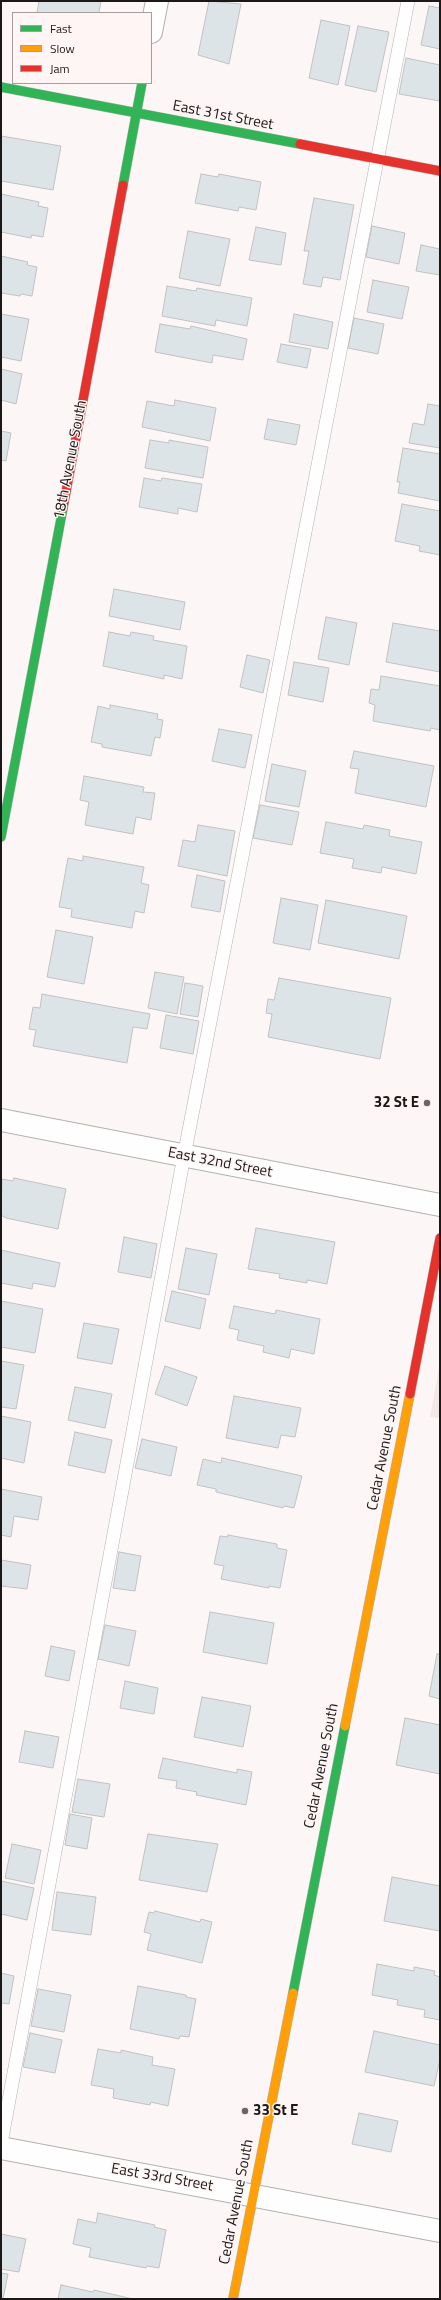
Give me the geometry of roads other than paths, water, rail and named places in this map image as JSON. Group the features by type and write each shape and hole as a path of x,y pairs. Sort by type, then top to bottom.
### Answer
{"street":[{"path":"152,27 157,1"},
{"name":"18th Avenue South","path":"1,837 142,84"},
{"name":"East 31st Street","path":"1,87 440,171"},
{"name":"East 32nd Street","path":"1,1120 440,1205"},
{"name":"Cedar Avenue South","path":"233,2299 440,1238"},
{"name":"East 33rd Street","path":"1,2148 440,2231"}],"lane":[{"path":"1,2143 184,1156 408,1"}],"place":[{"name":"32 St E","path":"427,1103"},
{"name":"33 St E","path":"245,2111"}]}
